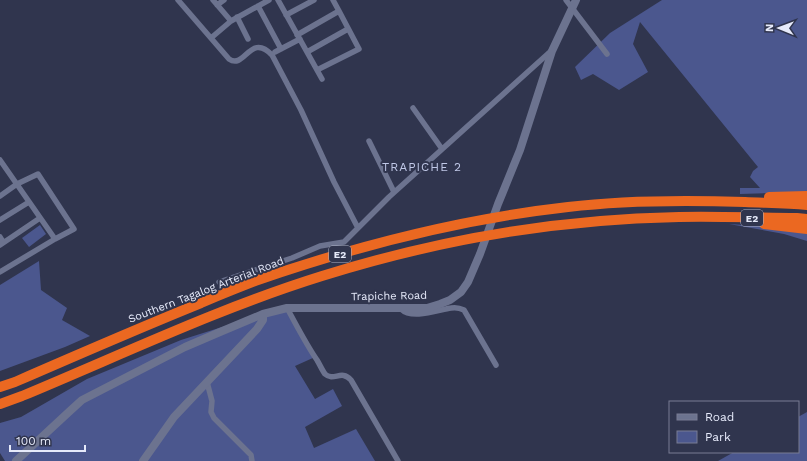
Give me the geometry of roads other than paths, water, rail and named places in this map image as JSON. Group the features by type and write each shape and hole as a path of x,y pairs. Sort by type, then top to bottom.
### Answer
{"highway":[{"path":"700,200 748,197 807,196"},
{"name":"Southern Tagalog Arterial Road","path":"0,387 22,379 170,315 253,282 315,261 386,241 450,226 568,207 628,202 700,200 807,205"},
{"path":"698,217 807,229"},
{"name":"E2","path":"0,404 261,296 390,256 453,242 570,224 628,219 698,217 807,219"}],"street":[{"path":"178,0 232,61 238,60 257,47 265,49 272,55 358,228"},
{"path":"224,0 215,2 231,21"},
{"path":"211,38 237,17 269,0"},
{"path":"278,0 322,79"},
{"path":"286,15 314,0"},
{"path":"317,70 359,49 333,0"},
{"path":"566,0 607,54"},
{"name":"Trapiche Road","path":"16,461 82,400 185,347 263,314 288,308 427,308 450,300 461,292 468,282 480,254 520,150 552,51 576,0"},
{"path":"258,6 278,50 339,11"},
{"path":"237,17 248,39"},
{"path":"307,52 348,29"},
{"path":"219,282 292,258 320,246 344,242 394,192 552,51"},
{"path":"413,108 442,149"},
{"path":"368,141 394,192"},
{"path":"0,160 55,239"},
{"path":"0,173 6,169"},
{"path":"0,196 16,184 38,174 74,229 0,272"},
{"path":"0,220 29,202"},
{"path":"1,241 40,218"},
{"path":"288,308 312,354 326,374 335,377 344,374 351,380 398,461"},
{"path":"401,308 404,311 412,313 425,313 451,308 464,310 496,365"},
{"path":"143,461 174,417 257,329 263,320 263,314"},
{"path":"207,382 212,401 211,412 214,418 251,455 252,461"}],"district":[{"name":"TRAPICHE 2","path":"422,167"}]}
